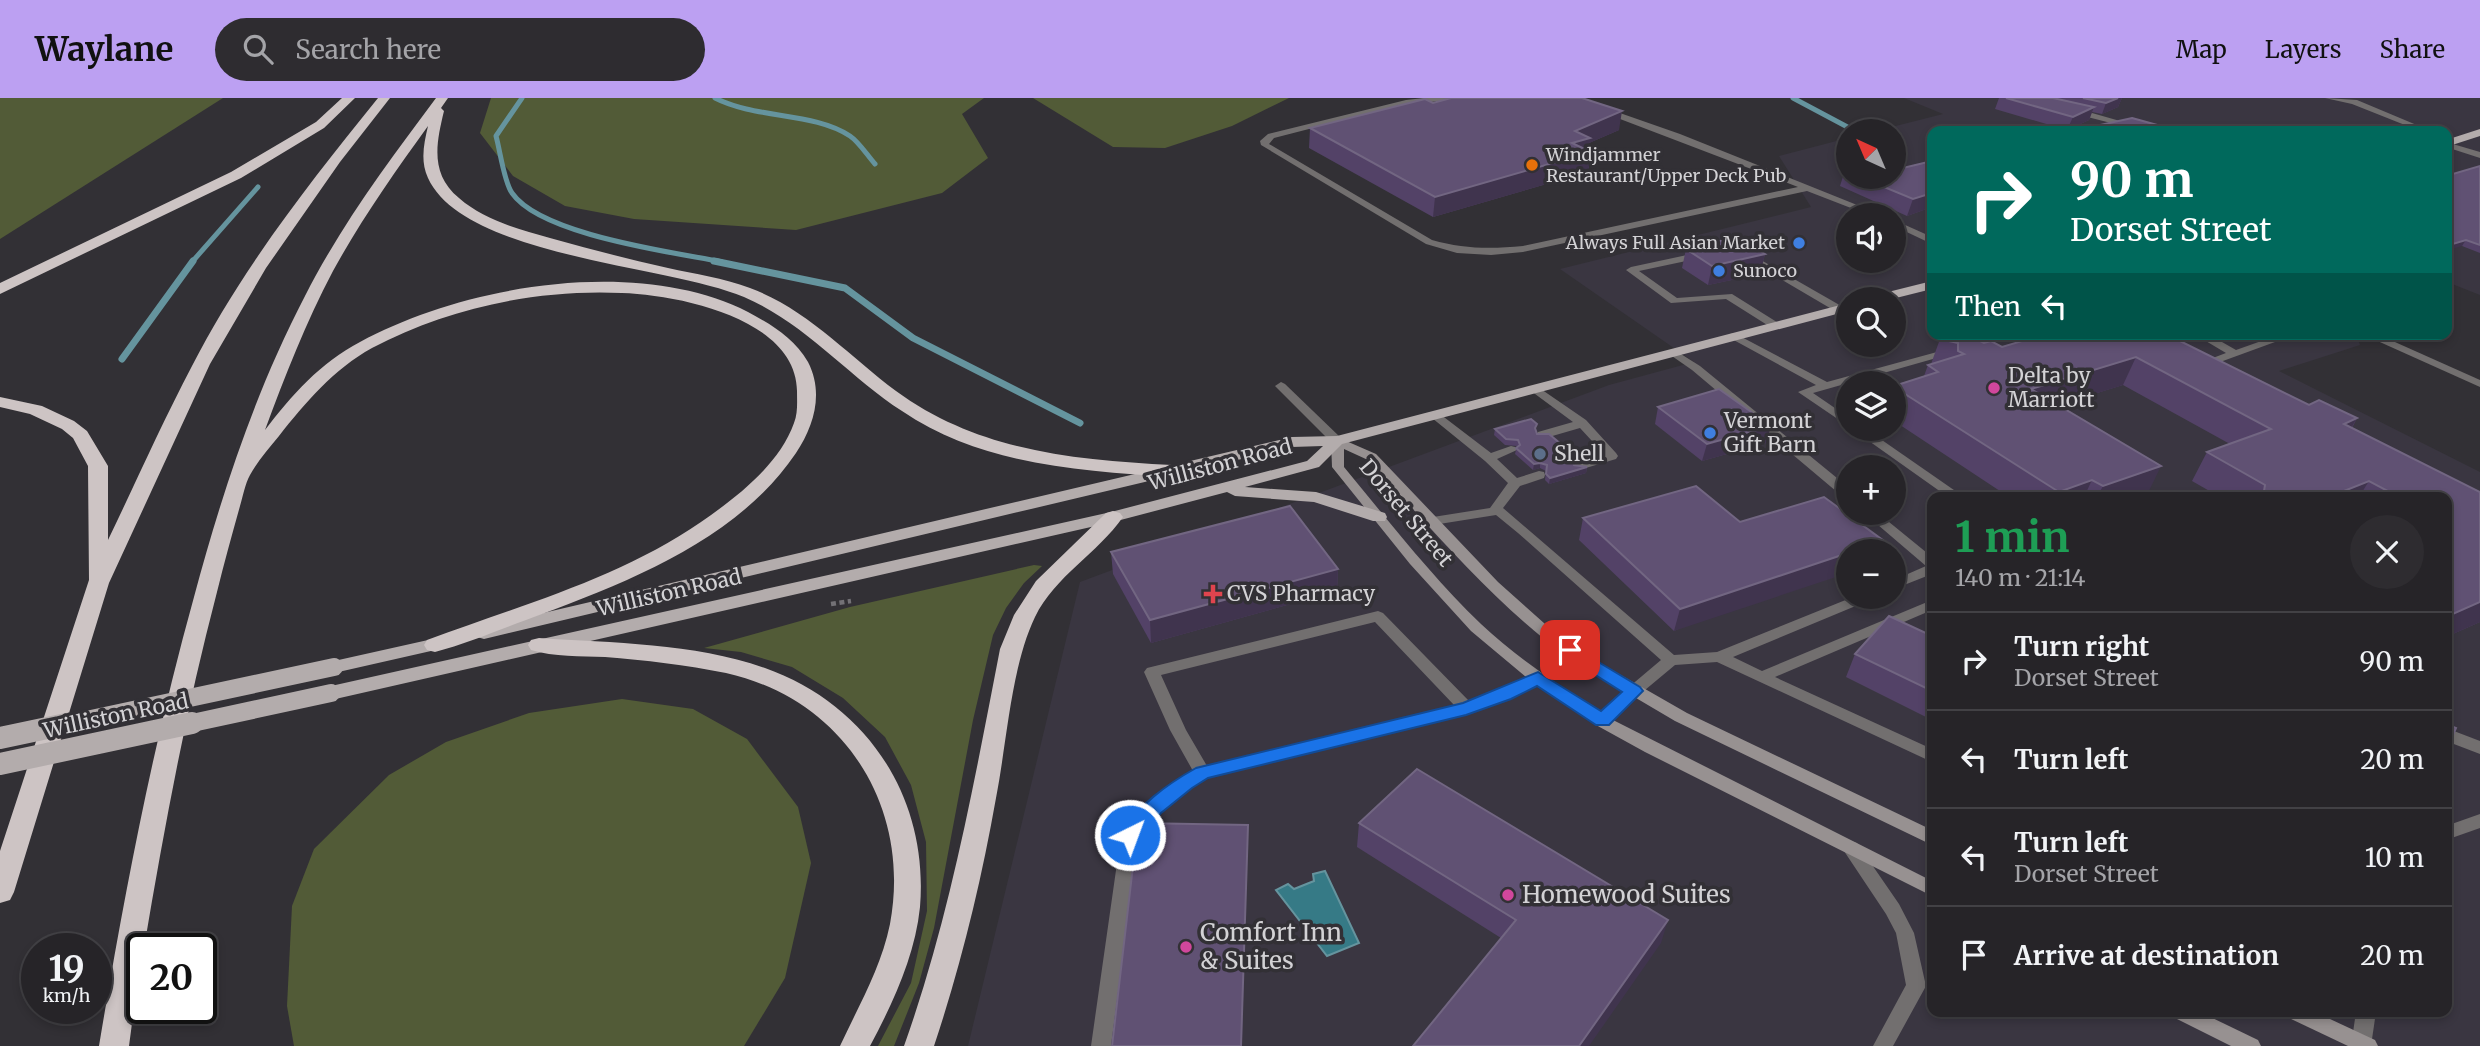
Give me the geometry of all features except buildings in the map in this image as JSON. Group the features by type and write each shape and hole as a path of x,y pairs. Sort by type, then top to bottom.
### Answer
{"highway":[{"path":"0,289 236,175 320,125 349,98"},
{"path":"0,892 98,583 201,364 246,289 335,159 384,98"},
{"path":"442,98 429,147 431,169 446,194 478,218 554,245 724,285 763,299 812,331 909,408 962,438 1023,457 1108,468 1172,471"},
{"path":"114,1046 135,909 170,737 213,559 237,479 273,383 312,297 346,235 442,98"},
{"path":"237,479 294,404 330,369 380,337 419,320 460,307 506,297 562,290 619,289 661,292 700,299 736,310 787,342 807,379 805,420 782,459 738,505 703,530 623,572 435,645"},
{"path":"0,402 36,410 68,425 80,435 98,466 98,583"},
{"path":"919,1046 942,985 970,872 1011,649 1025,615 1044,586 1113,517"},
{"path":"539,645 681,657 755,673 811,700 836,718 869,755 889,789 900,815 909,874 897,954 879,1002 855,1046"}],"main road":[{"path":"2452,140 2480,132"},
{"path":"1906,292 1927,286"},
{"name":"Williston Road","path":"0,738 435,645 1292,442 1337,441 1836,310"},
{"name":"Williston Road","path":"0,764 331,693 1113,517 1313,464 1337,441"},
{"name":"Dorset Street","path":"1927,836 1693,723 1592,666 1549,635 1493,585 1372,457 1337,441 1338,467 1379,517 1476,628 1538,678 1602,721 1651,748 1927,886"},
{"path":"1221,490 1316,497 1379,517"},
{"path":"1602,721 1634,691"},
{"path":"2192,1017 2251,1046"},
{"path":"2306,1017 2363,1045"}],"street":[{"path":"1452,98 1406,102 1271,136 1264,141 1265,145 1429,242 1457,250 1491,253 1523,249 1806,188"},
{"path":"1569,98 1676,136 1845,203"},
{"path":"2329,98 2354,102 2414,126"},
{"path":"2069,110 2131,126"},
{"path":"2452,142 2480,155"},
{"path":"1906,229 1927,239"},
{"path":"1735,248 1836,304"},
{"path":"1709,253 1631,270 1675,301 1728,296 1776,326"},
{"path":"1734,336 1825,385"},
{"path":"1836,414 1804,392 1901,365 1979,350 2002,340"},
{"path":"2210,340 2234,353"},
{"path":"2213,372 2195,364 2274,340"},
{"path":"2381,340 2480,384"},
{"path":"1673,352 1836,484"},
{"path":"1901,365 1920,371"},
{"path":"1281,386 1337,441"},
{"path":"1535,389 1583,423 1612,456 1579,466"},
{"path":"1436,415 1515,483"},
{"path":"1542,435 1583,423"},
{"path":"1875,441 1950,492"},
{"path":"1489,458 1511,450"},
{"path":"1539,475 1515,483 1496,509 1671,660"},
{"path":"1433,522 1498,511"},
{"path":"1884,525 1927,563"},
{"path":"1906,579 1927,569"},
{"path":"1761,677 1927,607"},
{"path":"1634,691 1671,660 1719,657 1836,609"},
{"path":"1203,773 1178,730 1152,672 1378,616 1466,708"},
{"path":"1719,657 1927,755"},
{"path":"1101,1046 1130,835 1154,808 1185,783 1203,773 1466,708 1505,695 1538,678"},
{"path":"2452,736 2480,748"},
{"path":"2452,831 2480,821"},
{"path":"1851,848 1893,909 1905,933 1916,986 1883,1046"},
{"path":"2363,1045 2366,1017"}],"shaded area":[{"path":"1904,98 2480,98 2480,295 2452,284 2452,126 1927,126 1927,340 2358,340 2360,345 2279,371 2480,472 2480,1046 968,1046 1080,582 1609,385 1694,362 1560,269 1811,207 1779,156 1836,141 1836,189 1906,189 1906,123 1943,114"}],"green space":[{"path":"0,98 223,98 0,239"},
{"path":"491,98 984,98 962,114 988,158 942,193 796,230 634,219 565,206 513,176 480,133"},
{"path":"1033,98 1289,98 1232,126 1165,148 1113,147"},
{"path":"1034,565 1042,566 1024,583 1006,608 993,635 973,720 934,928 919,983 894,1046 878,1046 911,983 927,911 926,842 911,785 885,737 843,698 792,667 741,652 704,648 850,607"},
{"path":"622,699 693,709 747,739 798,807 811,863 785,978 744,1046 294,1046 287,1006 292,906 314,849 389,775 446,742 529,713"}],"water":[{"path":"1325,871 1359,943 1327,956 1276,890 1288,884 1294,889 1314,881 1313,874"}],"waterway":[{"path":"522,98 496,136 509,188 527,208 578,231 641,247 722,262"},
{"path":"715,98 731,105 836,128 860,145 875,164"},
{"path":"1793,98 1836,121"},
{"path":"192,262 258,187"},
{"path":"122,359 193,261"},
{"path":"714,261 845,288 913,338 1080,423"}],"place":[{"name":"Windjammer Restaurant/Upper Deck Pub","path":"1532,165"},
{"name":"Always Full Asian Market","path":"1799,243"},
{"name":"Sunoco","path":"1719,271"},
{"name":"Delta by Marriott","path":"1994,388"},
{"name":"Vermont Gift Barn","path":"1710,433"},
{"name":"Shell","path":"1540,454"},
{"name":"CVS Pharmacy","path":"1213,594"},
{"name":"Homewood Suites","path":"1508,895"},
{"name":"Comfort Inn & Suites","path":"1186,947"}],"route":[{"path":"1130,835 1154,808 1185,783 1203,773 1466,708 1505,695 1538,678 1602,721 1634,691 1570,650"}]}
